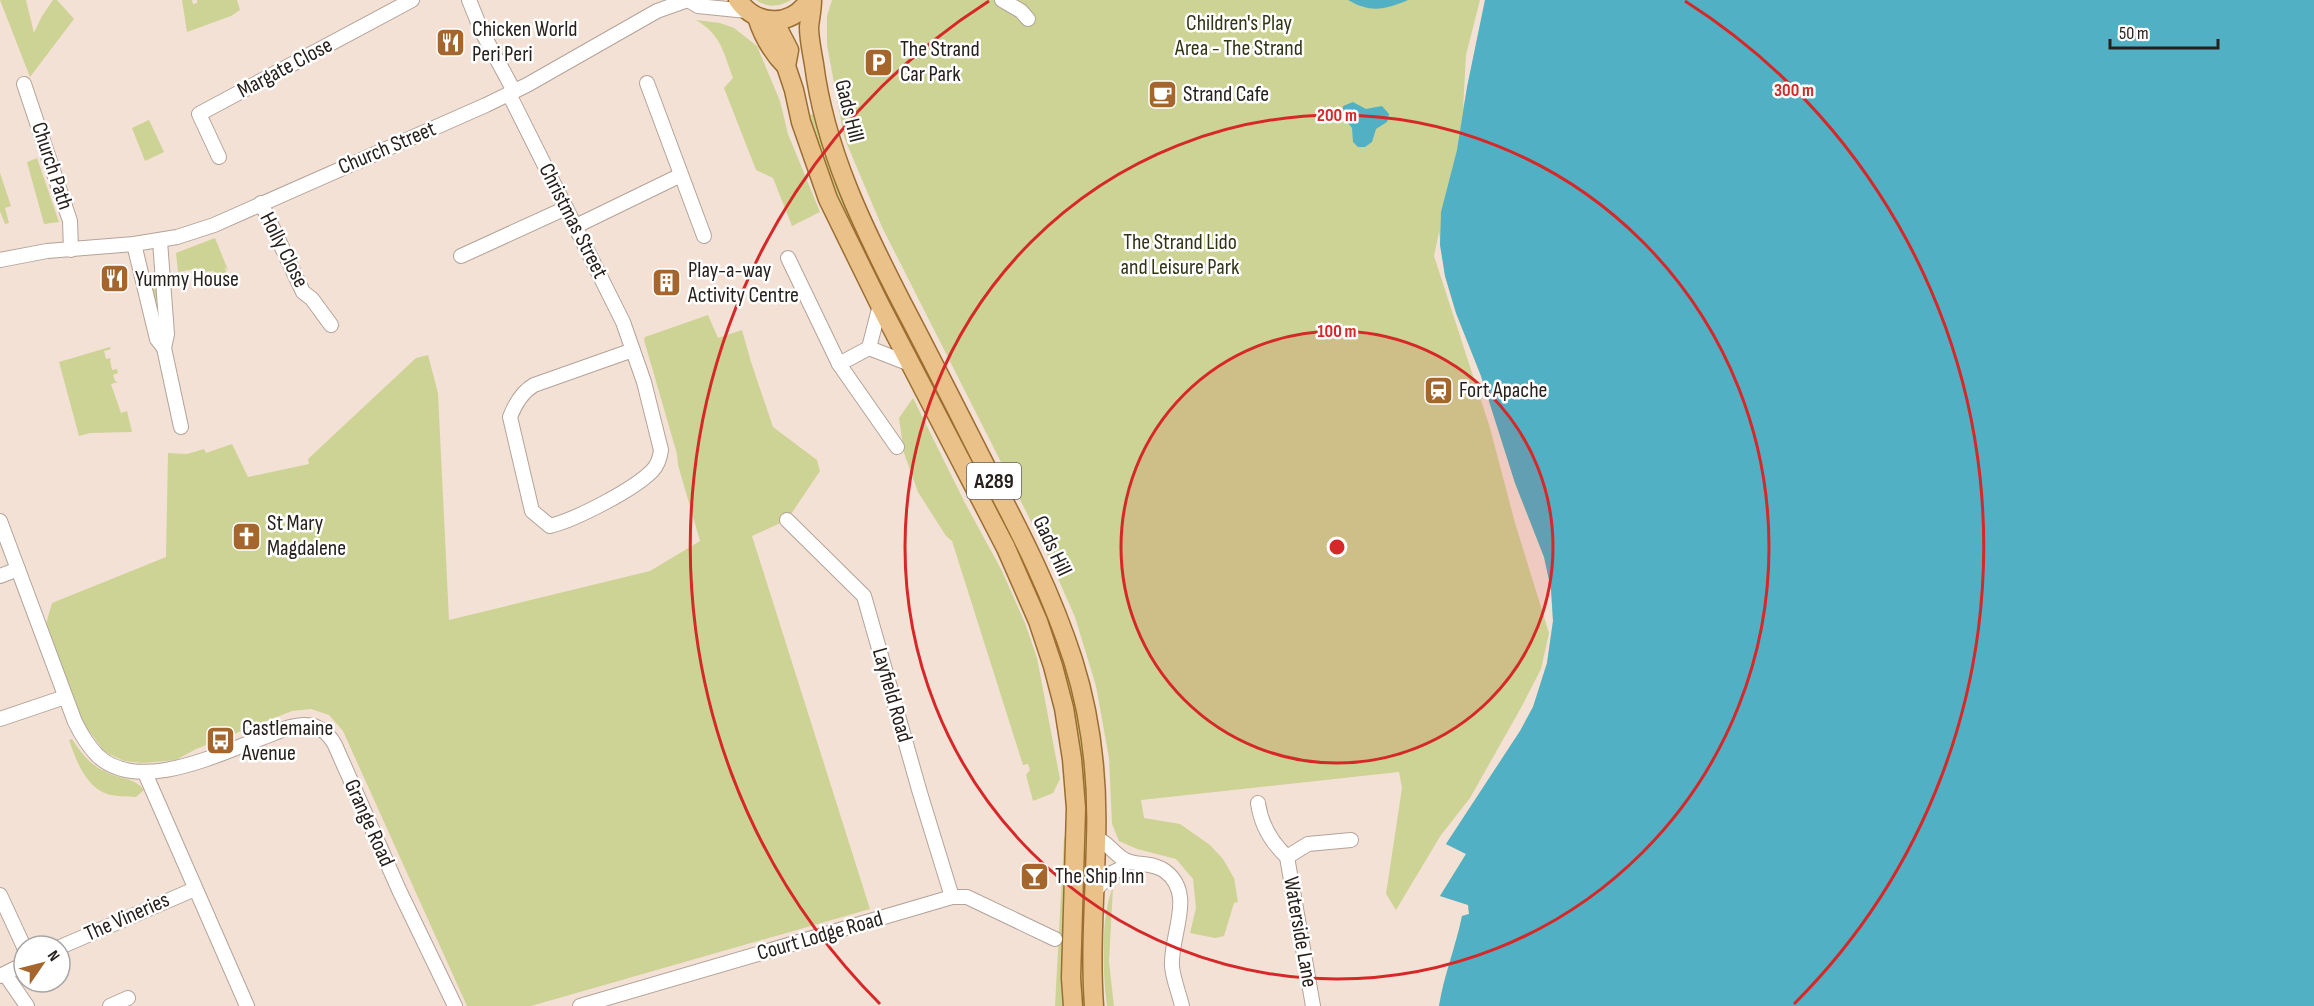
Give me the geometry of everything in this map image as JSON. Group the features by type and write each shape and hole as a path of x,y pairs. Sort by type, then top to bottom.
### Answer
{"main road":[{"name":"A289","path":"754,12 793,16 811,0"},
{"name":"Gads Hill","path":"811,0 809,28 818,94 830,142 847,190 886,273 1030,552 1056,613 1073,661 1082,696 1092,756 1096,838 1092,975 1094,1006"},
{"name":"Gads Hill","path":"754,12 774,54 786,66 818,174 880,305 1005,549 1038,621 1053,666 1064,708 1072,759 1076,808 1071,978 1073,1006"}],"street":[{"name":"Margate Close","path":"219,157 199,114 412,0"},
{"name":"Christmas Street","path":"469,0 511,93 619,314 633,350 661,450 659,460 653,470 641,479 582,515 550,526 532,511 510,417 514,408 525,390 534,385 633,350"},
{"name":"Church Street","path":"0,260 47,251 160,241 214,225 511,93 654,6 688,0 699,6 754,12"},
{"path":"1002,0 1021,11 1028,20"},
{"path":"647,82 704,236"},
{"name":"Church Path","path":"24,84 70,221 71,249"},
{"path":"576,226 681,175"},
{"name":"Holly Close","path":"261,203 303,292 312,299 331,325"},
{"path":"461,256 566,208"},
{"path":"160,241 167,334 164,348 181,427"},
{"path":"134,244 157,339 164,348"},
{"path":"788,258 839,364 897,447"},
{"path":"839,364 869,348 880,305"},
{"path":"869,348 910,364"},
{"name":"Layfield Road","path":"787,520 864,596 952,897"},
{"name":"Grange Road","path":"0,521 65,697 85,741 99,757 116,767 145,773 193,763 295,726 309,725 324,732 335,745 399,890 455,1006"},
{"path":"0,576 18,569"},
{"path":"0,719 65,697"},
{"path":"145,773 247,1006"},
{"name":"Waterside Lane","path":"1258,802 1260,817 1274,844 1287,857 1313,1006"},
{"path":"1096,838 1104,841 1126,861 1153,865 1163,870 1177,886 1181,907 1175,930 1172,967 1182,1006"},
{"name":"Waterside Lane","path":"1287,857 1308,844 1351,840"},
{"path":"1094,892 1110,874 1122,868 1126,861"},
{"name":"The Vineries","path":"72,942 195,889"},
{"path":"0,895 18,934"},
{"name":"Court Lodge Road","path":"580,1006 952,897 967,897 1055,939"},
{"path":"2,975 27,1006"},
{"path":"110,1006 128,998"}],"green space":[{"path":"0,0 26,0 34,33 53,0 57,0 74,19 30,77"},
{"path":"182,0 192,0 193,4 197,3 197,0 237,0 240,10 231,16 187,32"},
{"path":"756,0 791,0 773,6"},
{"path":"832,0 1480,0 1466,55 1463,109 1485,0 2314,1006 1439,1006 1462,916 1469,914 1468,905 1440,896 1466,854 1446,844 1520,731 1533,707 1547,663 1553,621 1551,589 1544,557 1515,483 1481,376 1456,313 1445,276 1439,232 1434,256 1490,428 1515,523 1549,633 1541,669 1470,798 1441,835 1396,910 1386,894 1402,788 1399,772 1141,800 1144,818 1180,824 1210,845 1223,859 1234,878 1238,902 1234,903 1224,936 1215,938 1190,933 1196,908 1193,879 1176,859 1137,849 1119,841 1112,824 1109,758 1096,686 1075,617 1044,547 882,227 844,137 827,45 827,16"},
{"path":"696,20 720,23 734,28 757,46 780,101 788,134 820,212 792,226 773,178 756,170 724,88 733,78 720,44 711,32"},
{"path":"814,114 837,187 1020,552 1048,616 1070,683 1084,751 1089,824 1086,1006 1081,1006 1068,693 826,173 807,115"},
{"path":"149,120 164,152 145,161 132,128"},
{"path":"37,158 59,222 44,224 27,162"},
{"path":"0,173 11,206 5,208 9,223 5,224 0,211"},
{"path":"215,238 228,270 224,267 227,273 214,275 214,271 201,272 201,268 178,272 176,253"},
{"path":"159,272 160,300 153,301 146,274"},
{"path":"708,315 718,338 742,330 773,427 817,460 820,471 787,520 752,536 870,909 531,1006 467,1006 343,731 329,715 311,709 292,711 196,749 176,760 143,763 124,761 105,752 83,723 46,624 52,603 166,557 168,453 187,454 204,449 206,453 232,444 248,477 309,464 308,459 416,358 428,355 438,393 449,620 650,571 700,541 644,340 645,337"},
{"path":"110,347 111,349 104,351 106,359 111,358 112,370 117,369 118,373 113,375 115,381 118,382 111,384 121,413 127,411 132,432 90,433 79,436 59,362"},
{"path":"913,398 1002,571 1025,623 1037,658 1060,779 1053,793 1033,801 1026,775 1030,770 1028,764 1023,765 952,541 946,536 918,492 904,453 899,418"},
{"path":"72,739 82,754 95,766 136,783 144,790 136,797 110,795 99,790 82,772 69,740"},
{"path":"1068,834 1064,1006 1055,1006 1064,838"},
{"path":"1113,887 1109,962 1114,1006 1107,1006 1104,978 1104,929"}],"water":[{"path":"1348,0 1408,0 1378,9 1363,7"},
{"path":"1485,0 2314,0 2314,1006 1439,1006 1462,916 1469,914 1468,905 1440,896 1466,854 1446,844 1520,731 1533,707 1547,663 1553,621 1551,589 1544,557 1515,483 1481,376 1456,313 1445,276 1440,245 1441,212 1457,150"},
{"path":"1353,102 1366,109 1382,106 1389,114 1387,122 1376,129 1372,142 1365,147 1358,147 1353,142 1352,128 1342,115 1343,106"}],"place":[{"name":"Chicken World Peri Peri","path":"451,42"},
{"name":"The Strand Car Park","path":"879,62"},
{"name":"Strand Cafe","path":"1162,94"},
{"name":"Yummy House","path":"114,279"},
{"name":"Play-a-way Activity Centre","path":"667,283"},
{"name":"Fort Apache","path":"1438,390"},
{"name":"St Mary Magdalene","path":"246,536"},
{"name":"Castlemaine Avenue","path":"221,741"},
{"name":"The Ship Inn","path":"1034,876"}],"park label":[{"name":"Children's Play Area - The Strand","path":"1239,36"},
{"name":"The Strand Lido and Leisure Park","path":"1180,254"}]}
